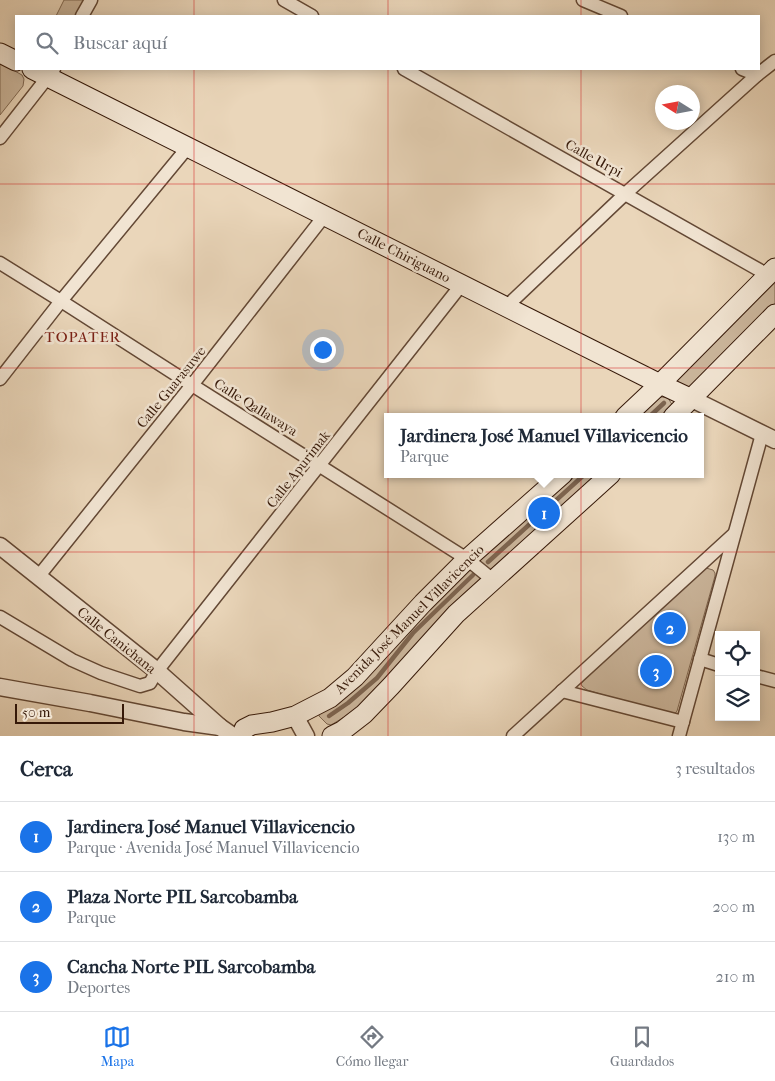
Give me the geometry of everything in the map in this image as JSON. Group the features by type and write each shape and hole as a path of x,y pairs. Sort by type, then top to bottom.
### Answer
{"main road":[{"path":"0,53 15,60"},
{"name":"Calle Chiriguano","path":"45,71 188,147 692,399"},
{"path":"629,413 772,272"},
{"path":"676,413 775,314"},
{"name":"Avenida José Manuel Villavicencio","path":"242,736 244,729 252,724 272,722 295,716 330,698 355,677 423,603 468,559 559,478"},
{"path":"332,736 342,731 364,714 456,614 607,478"}],"street":[{"path":"83,15 91,0"},
{"path":"284,0 310,15"},
{"path":"584,0 619,15"},
{"path":"507,306 626,194 757,75 775,61"},
{"name":"Calle Urpi","path":"406,70 626,194 772,272"},
{"path":"744,70 757,75"},
{"path":"0,138 45,71"},
{"path":"0,379 61,301 188,147"},
{"name":"Calle Guarasuwe","path":"38,577 325,215"},
{"name":"Calle Qallawaya","path":"0,264 468,559 493,580"},
{"name":"Calle Apurimak","path":"0,617 72,660 101,673 140,686 150,683 157,671 462,284"},
{"name":"Calle Chiriguano","path":"692,399 768,437"},
{"path":"679,736 734,534 768,437"},
{"path":"513,736 734,534"},
{"name":"Calle Canichana","path":"0,546 157,671 227,732"},
{"path":"700,659 715,664"},
{"path":"760,677 775,681"},
{"path":"0,687 227,732"},
{"path":"562,691 683,722"},
{"path":"295,716 306,736"}],"shaded area":[{"path":"64,0 84,0 76,15 56,15"},
{"path":"0,63 22,75 24,79 23,86 0,115"},
{"path":"775,280 775,305 692,389 674,381"},
{"path":"655,398 668,398 673,406 668,413 639,413"},
{"path":"569,478 596,478 492,571 477,560"},
{"path":"706,568 713,570 715,576 677,711 673,715 587,690 582,686 581,684 584,680"},
{"path":"472,569 481,579 356,710 331,725 327,724 319,716 319,711 465,571"}],"waterway":[{"path":"653,413 664,403"},
{"path":"488,562 581,478"},
{"path":"329,716 348,703 377,678 413,633 473,575"}],"place":[{"name":"Jardinera José Manuel Villavicencio","path":"544,513"},
{"name":"Plaza Norte PIL Sarcobamba","path":"670,628"},
{"name":"Cancha Norte PIL Sarcobamba","path":"656,671"}],"district":[{"name":"TOPATER","path":"83,337"}]}
